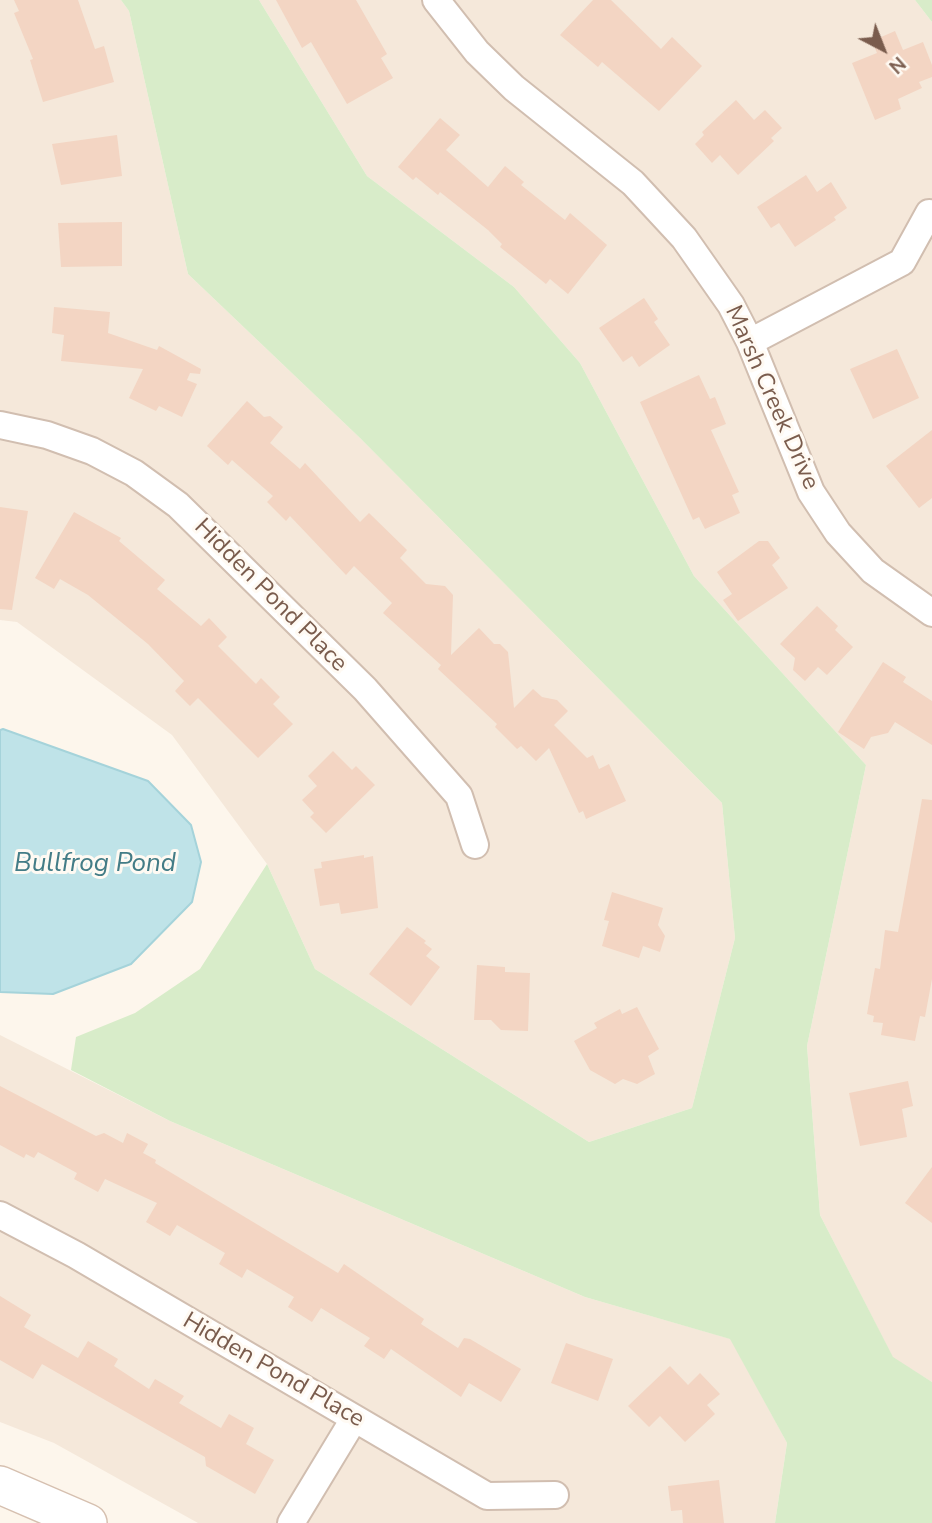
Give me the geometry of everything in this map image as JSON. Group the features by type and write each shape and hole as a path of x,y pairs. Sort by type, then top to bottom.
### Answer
{"main road":[{"path":"0,1485 88,1523"}],"street":[{"name":"Marsh Creek Drive","path":"436,0 477,52 514,88 602,157 657,207 709,271 750,342 811,492 838,533 873,571 932,613"},
{"path":"750,342 902,262 929,213"},
{"name":"Hidden Pond Place","path":"0,425 47,435 92,451 134,473 178,505 365,689 458,796 475,845"},
{"name":"Hidden Pond Place","path":"0,1215 76,1255 486,1496 555,1494"},
{"path":"291,1523 354,1419"}],"shaded area":[{"path":"0,0 121,0 129,11 188,274 360,438 722,803 735,938 692,1108 589,1142 315,969 267,864 172,735 17,622 0,620"},
{"path":"259,0 915,0 932,22 932,1382 893,1358 820,1215 807,1046 866,765 694,576 580,363 514,287 367,176"},
{"path":"0,1035 170,1121 585,1297 731,1339 787,1443 775,1523 198,1523 54,1443 0,1422"}],"green space":[{"path":"121,0 259,0 367,176 514,287 580,363 694,576 866,765 807,1046 820,1215 893,1357 932,1382 932,1523 775,1523 787,1443 730,1339 585,1297 170,1121 71,1070 76,1037 135,1013 200,969 267,864 315,969 589,1142 692,1108 735,938 722,803 360,438 188,274 129,11"},
{"path":"915,0 932,0 932,22"}],"water":[{"name":"Bullfrog Pond","path":"0,730 148,781 191,825 201,862 192,902 131,964 53,994 0,992"}],"building":[{"path":"14,0 78,0 95,49 104,46 114,82 43,102 30,60 33,59 14,13 19,11"},
{"path":"276,0 356,0 387,54 381,58 393,78 347,104 311,42 302,48"},
{"path":"593,0 611,0 661,49 672,37 702,66 659,111 602,62 598,67 560,35"},
{"path":"895,31 903,50 923,42 932,65 932,77 919,82 922,88 898,99 901,109 875,120 852,63 877,53 872,41"},
{"path":"736,100 754,120 765,110 782,128 771,138 774,141 738,175 720,155 712,163 695,144 704,135 702,132"},
{"path":"440,118 460,135 446,150 488,187 505,166 524,182 521,185 565,220 570,213 607,245 568,294 550,279 546,284 500,247 502,244 488,230 440,192 438,195 416,177 413,180 398,167"},
{"path":"117,135 122,176 61,185 52,144"},
{"path":"806,175 817,192 831,182 847,208 834,217 836,220 795,247 779,223 771,228 757,207"},
{"path":"122,222 122,266 61,267 58,223"},
{"path":"644,298 658,319 654,322 670,345 639,367 632,356 623,362 599,328"},
{"path":"54,307 110,312 108,333 157,350 159,346 201,369 200,374 190,373 187,380 197,384 182,417 159,406 156,411 129,398 143,369 61,361 64,335 52,333"},
{"path":"897,349 919,398 873,419 850,369"},
{"path":"699,375 710,399 715,397 726,424 711,430 739,492 732,495 740,513 705,529 699,517 693,520 640,402"},
{"path":"247,401 264,417 270,416 283,427 270,443 300,469 305,463 360,522 369,513 407,550 400,558 426,584 445,586 453,595 451,655 479,628 494,644 500,644 508,652 514,708 533,689 542,697 557,700 568,711 554,725 587,758 593,755 599,769 609,764 626,801 586,819 583,811 579,813 549,748 536,761 521,746 517,749 495,727 497,724 438,669 441,665 383,613 392,603 354,566 346,575 290,516 286,521 267,502 273,496 232,460 228,465 207,446"},
{"path":"932,430 932,498 919,508 886,466"},
{"path":"0,507 28,511 12,610 0,609"},
{"path":"74,512 121,538 119,541 165,580 157,589 201,626 209,618 227,637 218,646 256,684 261,678 280,697 273,704 293,724 258,758 198,698 190,706 175,691 184,681 148,644 88,595 60,579 54,589 35,578"},
{"path":"759,541 768,541 780,558 772,565 788,588 738,621 723,600 732,594 717,572"},
{"path":"817,606 838,626 835,630 853,647 827,675 818,667 805,681 793,670 795,658 780,644"},
{"path":"883,662 906,677 903,682 932,701 932,745 895,722 888,733 871,737 864,749 838,732"},
{"path":"333,751 352,770 356,766 375,785 326,833 310,817 314,813 302,800 317,786 308,776"},
{"path":"922,799 932,800 932,979 925,1017 920,1016 915,1041 881,1035 883,1023 873,1022 874,1016 867,1014 875,968 880,969 885,930 898,932"},
{"path":"364,855 364,858 373,856 378,908 341,914 339,903 320,906 314,869 322,868 321,862"},
{"path":"612,892 663,908 658,925 665,936 660,952 643,946 639,958 602,946 609,921 604,920"},
{"path":"407,927 426,941 424,943 432,949 426,956 440,967 411,1006 369,974"},
{"path":"477,965 505,967 505,972 530,973 528,1031 501,1030 491,1020 474,1020"},
{"path":"637,1007 659,1049 648,1056 655,1074 637,1084 623,1079 615,1084 590,1070 574,1041 597,1028 594,1023 620,1009 622,1014"},
{"path":"908,1081 913,1106 902,1109 907,1137 860,1146 849,1093"},
{"path":"0,1086 96,1136 104,1133 123,1143 127,1133 148,1144 143,1153 156,1160 155,1163 338,1273 344,1264 424,1319 421,1324 458,1348 464,1338 470,1339 521,1369 501,1402 469,1383 461,1397 391,1349 384,1359 364,1346 370,1338 321,1308 312,1322 288,1307 294,1297 247,1269 242,1278 219,1264 225,1253 177,1225 170,1236 146,1222 157,1203 105,1179 98,1192 74,1179 77,1173 38,1152 34,1158 26,1154 24,1158 0,1145"},
{"path":"932,1167 932,1223 905,1203"},
{"path":"0,1296 31,1315 24,1327 78,1358 88,1341 118,1359 114,1366 149,1389 155,1379 184,1396 179,1403 221,1428 229,1414 254,1428 246,1444 274,1460 255,1494 206,1466 205,1457 42,1364 33,1379 0,1360"},
{"path":"566,1343 613,1359 598,1401 551,1383"},
{"path":"670,1366 688,1385 700,1373 720,1394 707,1405 715,1414 685,1442 660,1416 649,1427 628,1406"},
{"path":"719,1480 724,1523 683,1523 682,1510 671,1511 668,1486"}]}
